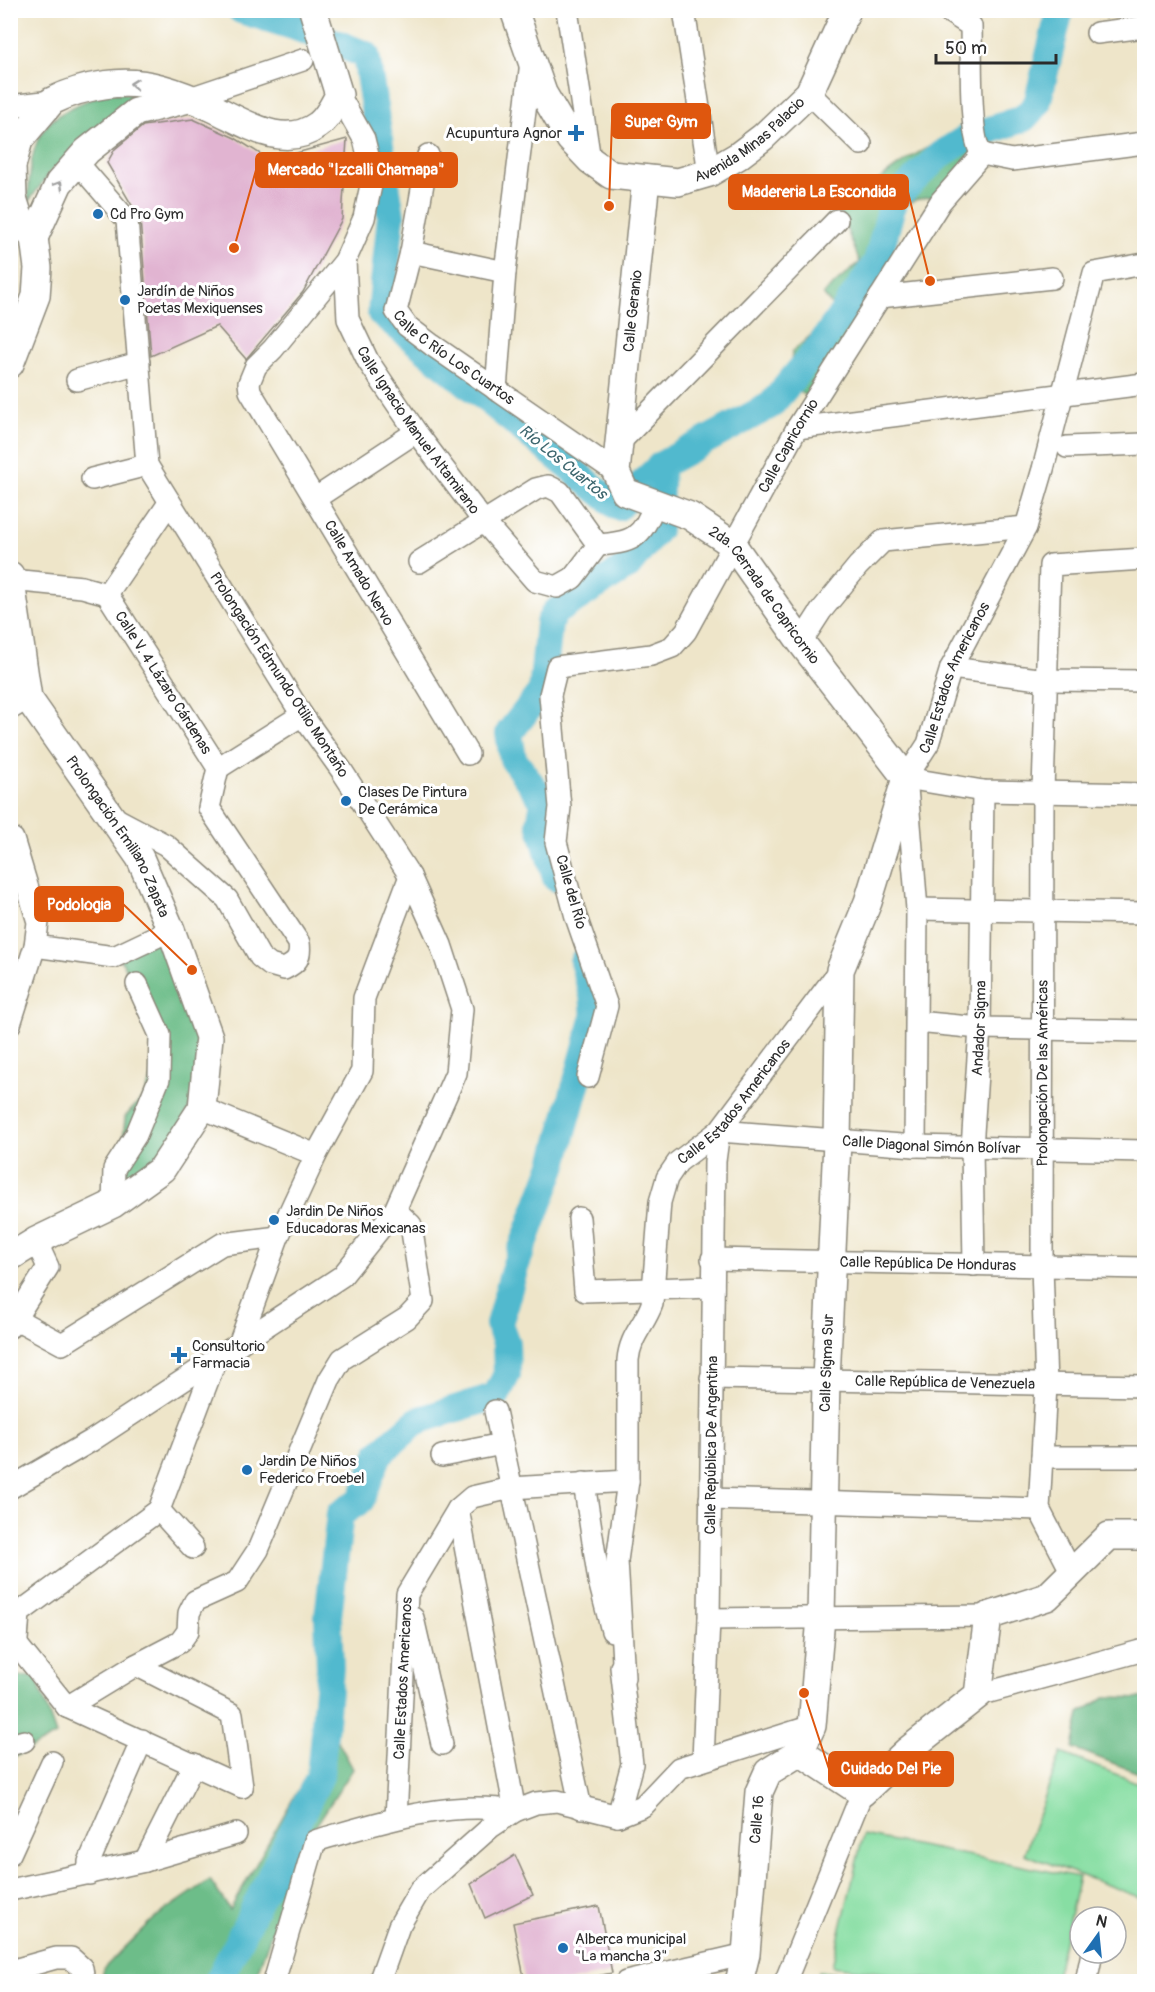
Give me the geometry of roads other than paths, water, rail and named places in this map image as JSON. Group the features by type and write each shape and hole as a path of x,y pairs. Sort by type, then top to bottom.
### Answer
{"main road":[{"path":"34,238 21,223 13,198 11,169 19,140 52,101 104,84 128,83 157,87 190,98 250,128 273,134 296,135 317,126 326,118 339,95 313,10"},
{"name":"Avenida Minas Palacio","path":"514,10 548,102 570,139 590,160 611,175 678,182 709,173 763,137 809,93 847,10"},
{"path":"10,364 36,296 38,268 34,238 59,183 76,161 136,112 190,98"},
{"name":"Calle Geranio","path":"620,442 646,179"},
{"path":"620,442 621,482"},
{"name":"2da. Cerrada de Capricornio","path":"621,482 654,505 690,516 732,544 801,642 906,778"},
{"name":"Prolongación Emiliano Zapata","path":"10,575 19,703 113,817 140,858 171,930 209,1037 202,1108 162,1169 113,1204 36,1241 10,1257"},
{"name":"Calle Estados Americanos","path":"840,970 868,902 906,778"},
{"name":"Calle Sigma Sur","path":"800,1752 812,1726 821,1617 826,1380 837,1142 840,970"},
{"path":"800,1752 862,1793 907,1751 978,1695 988,1616 1047,1597 1108,1536 1144,1536"},
{"name":"Calle 16","path":"739,1982 746,1954 759,1792 768,1772 800,1752"}],"street":[{"path":"567,10 590,160"},
{"path":"684,10 709,173"},
{"path":"946,10 971,26 973,120 979,149 1012,160 1144,143"},
{"path":"1097,33 1144,27"},
{"path":"190,98 303,60"},
{"path":"496,390 505,272 531,60"},
{"path":"809,93 861,144"},
{"path":"339,95 364,139 373,176 364,218 345,261"},
{"path":"10,106 52,101"},
{"name":"Calle Capricornio","path":"557,667 651,655 672,647 686,631 796,428 941,201 979,149"},
{"name":"Calle C Río Los Cuartos","path":"428,155 411,252 396,311 407,326 621,482"},
{"name":"Prolongación Edmundo Otilio Montaño","path":"10,1488 91,1441 342,1276 395,1210 456,1073 462,1009 441,945 410,876 342,771 302,715 147,465 127,220 76,161"},
{"path":"620,442 837,220"},
{"path":"411,252 505,272"},
{"name":"Calle Amado Nervo","path":"345,261 273,350 256,366 249,383 250,391 468,754"},
{"name":"Calle Ignacio Manuel Altamirano","path":"345,261 348,319 368,361 484,522 535,581 556,587 573,578 598,545"},
{"name":"Calle Estados Americanos","path":"906,778 928,744 951,668 1026,527 1093,276 1095,272 1144,264"},
{"path":"880,297 1053,278"},
{"path":"76,380 140,363"},
{"path":"796,428 1060,397 1144,384"},
{"path":"316,498 417,432"},
{"path":"1067,447 1144,444"},
{"path":"92,479 147,465"},
{"path":"419,561 536,489 548,486 560,492 598,545 620,544 636,537 648,524 654,505"},
{"path":"11,580 82,587 106,594 169,503"},
{"path":"801,642 821,611 858,566 884,541 1026,527"},
{"name":"Prolongación De las Américas","path":"1039,1509 1046,1386 1042,1266 1045,912 1043,791 1050,565 1144,559"},
{"name":"Calle V. 4 Lázaro Cárdenas","path":"106,594 218,768 209,808 299,943 300,955 296,964 284,969 260,957 227,899 166,845 113,817"},
{"name":"Calle del Río","path":"557,667 550,695 560,807 556,842 576,916 607,1006 588,1077"},
{"path":"951,668 1047,680 1144,681"},
{"path":"218,768 302,715"},
{"path":"915,1146 916,909 906,778 983,790 1144,794"},
{"name":"Andador Sigma","path":"974,1265 972,1148 980,1028 979,911 983,790"},
{"path":"10,840 13,839 38,922 35,946 11,1022"},
{"path":"238,1344 278,1237 316,1155 362,1071 364,998 410,876"},
{"path":"916,909 1144,913"},
{"path":"35,946 114,957 171,930"},
{"name":"Calle Estados Americanos","path":"396,1818 407,1594 458,1509 472,1497 511,1488 628,1481 629,1344 646,1320 652,1304 660,1202 667,1178 678,1162 719,1131 840,970"},
{"path":"113,1204 114,1169 136,1135 159,1079 160,1035 137,984"},
{"path":"917,1022 980,1028 1144,1031"},
{"path":"202,1108 316,1155"},
{"name":"Calle Diagonal Simón Bolívar","path":"719,1131 837,1142 915,1146 1144,1151"},
{"name":"Calle República De Argentina","path":"704,1760 709,1619 712,1259 715,1161 719,1131"},
{"path":"67,1707 136,1665 180,1642 188,1630 189,1613 195,1601 237,1582 258,1550 329,1380 342,1359 408,1318 423,1301 411,1225 395,1210"},
{"path":"579,1218 585,1291 652,1287 713,1287"},
{"path":"36,1241 48,1267 13,1323 62,1344 222,1244 278,1237"},
{"name":"Calle República De Honduras","path":"712,1259 1144,1268"},
{"path":"136,1665 232,1714 243,1787 67,1707 37,1672 14,1638 19,1613 159,1510 216,1359"},
{"name":"Calle República de Venezuela","path":"711,1378 1046,1386 1144,1386"},
{"path":"495,1411 580,1808"},
{"path":"442,1456 502,1444"},
{"path":"1042,1457 1144,1456"},
{"path":"618,1816 632,1764 617,1561 628,1481"},
{"path":"584,1483 599,1581 624,1678"},
{"path":"710,1499 1039,1509 1072,1573"},
{"path":"458,1509 516,1811"},
{"path":"159,1510 193,1548"},
{"path":"407,1594 442,1744"},
{"path":"709,1619 988,1616"},
{"path":"978,1695 1144,1650"},
{"path":"379,1982 399,1926 420,1890 492,1827 516,1811 536,1803 557,1801 618,1816 643,1806 679,1768 812,1726"},
{"path":"89,1874 89,1862 142,1740"},
{"path":"10,1854 52,1762"},
{"path":"145,1861 194,1764"},
{"path":"784,1982 862,1793"},
{"path":"274,1982 315,1841 396,1818 450,1808 487,1806 516,1811"},
{"path":"10,1890 145,1861 236,1834"},
{"path":"626,1982 746,1954"},
{"path":"10,1971 57,1958 72,1958 82,1968 84,1982"},
{"path":"1086,1982 1090,1965"}],"waterway":[{"name":"Río Los Cuartos","path":"241,10 293,26 366,55 391,216 381,313 618,507 661,465 771,405 820,346 877,262 894,199 940,155 965,139 1024,118 1037,104 1060,10"},
{"path":"556,878 540,823 544,802 513,759 509,733 542,691 549,623 555,612 628,566 658,528 661,465"},
{"path":"218,1982 320,1776 330,1668 328,1617 340,1514 361,1500 379,1454 417,1421 496,1396 507,1374 506,1343 499,1324 515,1267 554,1164 595,1016 593,995 583,962"}],"place":[{"name":"Acupuntura Agnor","path":"576,133"},
{"name":"Super Gym","path":"609,206"},
{"name":"Cd Pro Gym","path":"98,214"},
{"name":"Mercado \"Izcalli Chamapa\"","path":"234,248"},
{"name":"Madereria La Escondida","path":"930,281"},
{"name":"Jardín de Niños Poetas Mexiquenses","path":"125,300"},
{"name":"Clases De Pintura De Cerámica","path":"346,801"},
{"name":"Podologia","path":"192,970"},
{"name":"Jardin De Niños Educadoras Mexicanas","path":"274,1220"},
{"name":"Consultorio Farmacia","path":"179,1355"},
{"name":"Jardin De Niños Federico Froebel","path":"247,1470"},
{"name":"Cuidado Del Pie","path":"804,1693"},
{"name":"Alberca municipal \"La mancha 3\"","path":"563,1948"}]}
